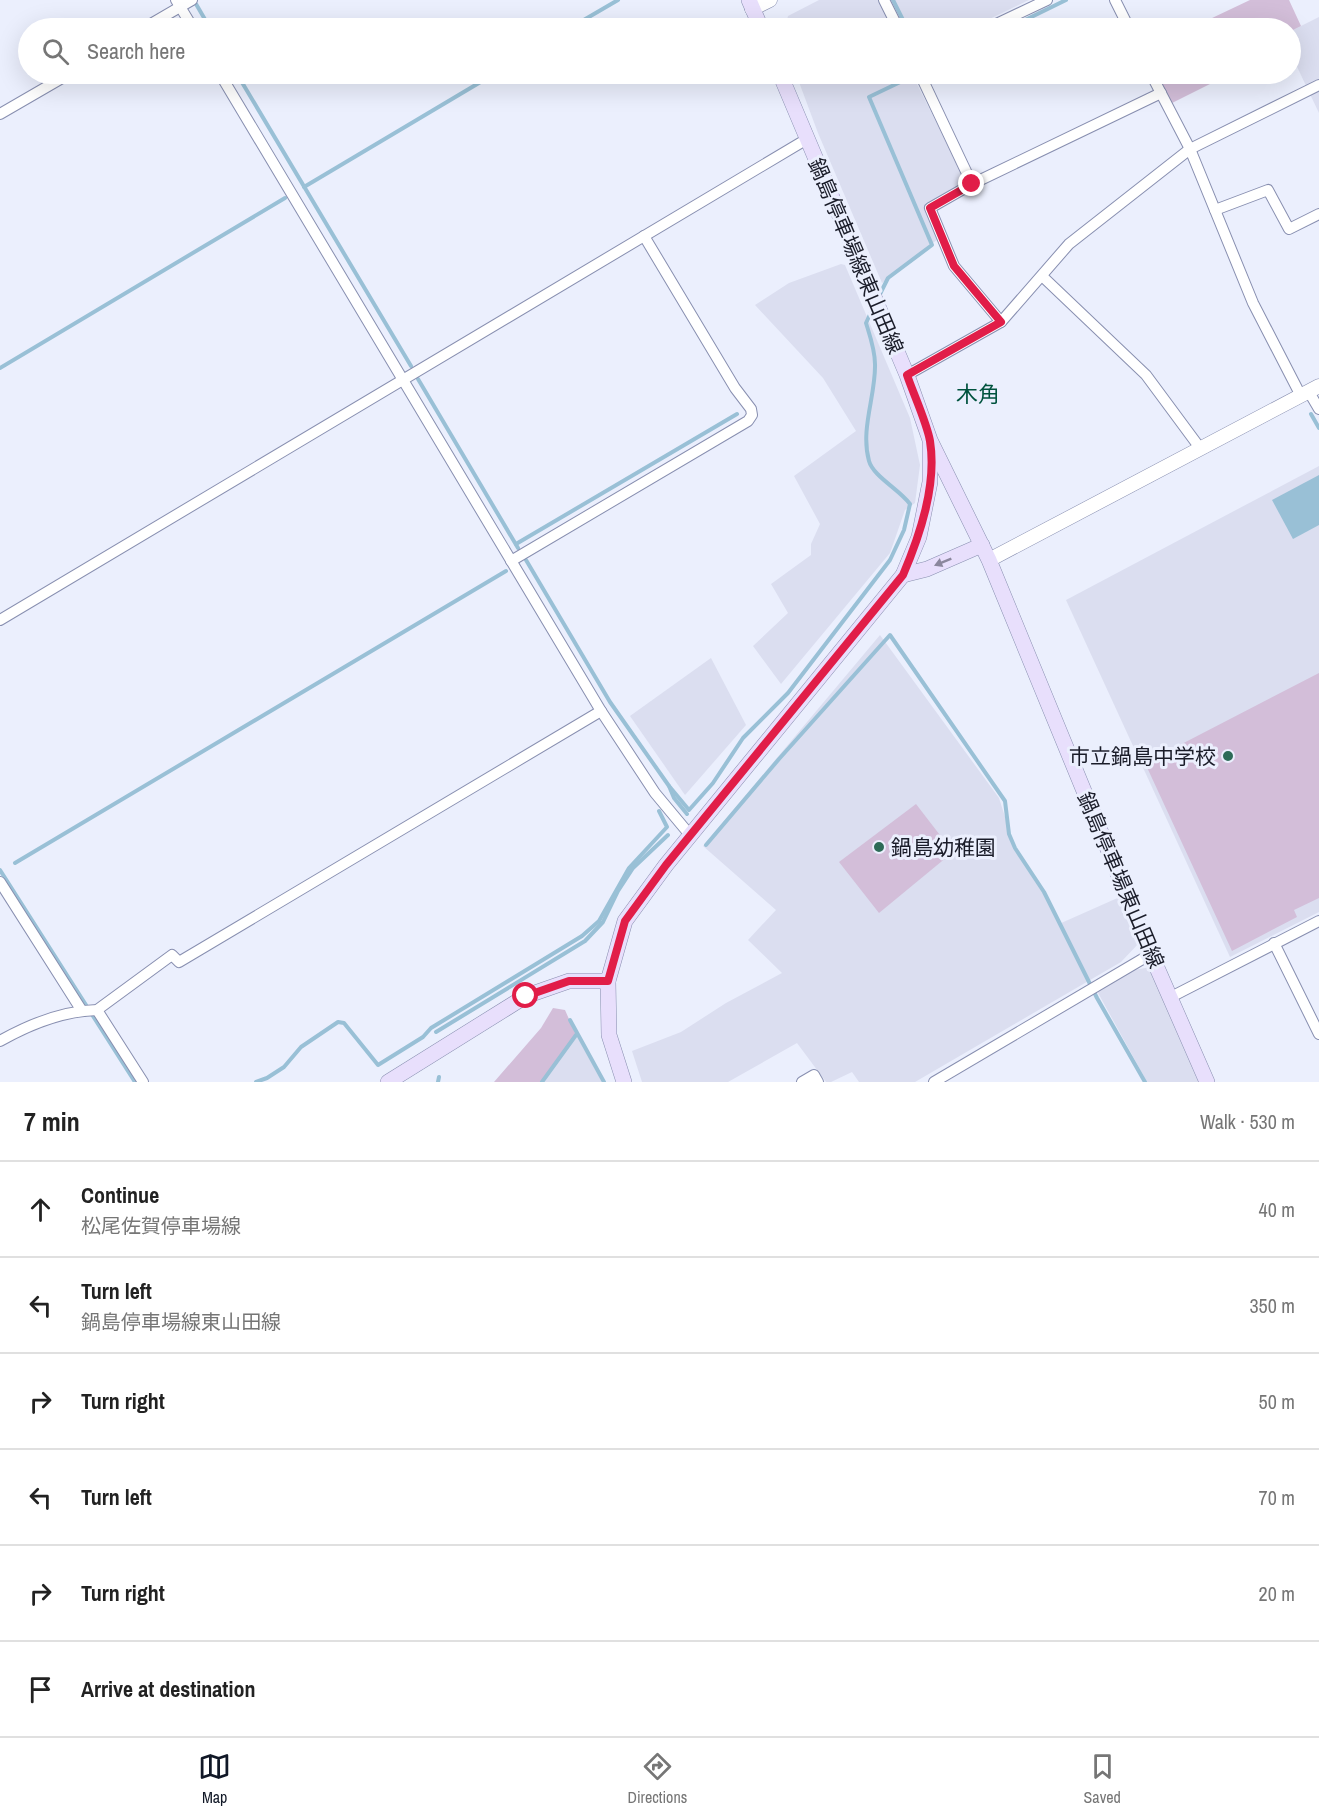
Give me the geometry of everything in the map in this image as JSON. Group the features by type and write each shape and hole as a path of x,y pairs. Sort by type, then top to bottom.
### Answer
{"main road":[{"path":"751,4 757,18"},
{"name":"鍋島停車場線東山田線","path":"784,84 907,375 930,440 982,545"},
{"name":"鍋島停車場線東山田線","path":"624,1082 609,1035 608,981 625,921 690,835 903,575 919,537 930,482 930,440"},
{"path":"903,575 927,569 982,545"},
{"name":"鍋島停車場東山田線","path":"982,545 1151,954 1207,1082"},
{"path":"388,1082 526,996 569,981 608,981"}],"street":[{"path":"158,18 178,3 192,0"},
{"path":"751,4 770,0"},
{"path":"884,0 893,18"},
{"path":"1009,18 1047,0"},
{"path":"1115,0 1124,18"},
{"path":"178,3 187,18"},
{"path":"0,114 52,84"},
{"path":"226,84 601,711 655,793 690,835"},
{"path":"925,84 972,184"},
{"path":"1156,84 1190,149 1253,303 1319,409"},
{"path":"907,375 1001,322 1069,243 1190,149 1319,85"},
{"path":"1001,322 954,266 930,208 972,184 1161,93"},
{"path":"0,620 807,139"},
{"path":"1215,210 1268,189 1289,229 1319,214"},
{"path":"511,561 748,421 752,415 751,409 735,388 644,236"},
{"path":"1042,276 1146,375 1200,448"},
{"path":"989,560 1309,391"},
{"path":"0,1041 32,1023 82,1011 97,1010 171,956 179,962 601,711"},
{"path":"0,882 82,1011"},
{"path":"1171,997 1319,921"},
{"path":"1274,944 1319,1034"},
{"path":"934,1082 1151,954"},
{"path":"97,1010 143,1082"},
{"path":"802,1082 814,1075 818,1082"}],"shaded area":[{"path":"819,0 1029,0 992,18 788,18"},
{"path":"1250,0 1289,0 1297,18 1212,18"},
{"path":"1319,17 1319,113 1301,75 1301,26"},
{"path":"800,84 917,84 966,182 925,205 938,239 882,283 818,133"},
{"path":"1160,84 1210,84 1170,104"},
{"path":"841,264 845,265 910,418 920,465 915,503 905,510 890,553 781,684 753,646 788,613 771,584 811,555 811,544 820,524 794,476 856,431 823,378 755,305 789,283"},
{"name":"市立鍋島中学校","path":"1319,466 1319,912 1230,957 1066,600"},
{"path":"880,635 999,798 1015,848 1044,892 1059,924 1122,896 1140,942 1121,962 915,1082 859,1082 852,1072 826,1082 797,1043 728,1082 642,1082 632,1051 681,1032 726,1003 782,973 748,940 776,910 703,846"},
{"path":"711,658 746,725 685,795 630,716"},
{"path":"1319,673 1319,898 1294,910 1297,917 1232,951 1145,763"},
{"path":"916,804 953,852 879,913 839,862"},
{"path":"1151,967 1199,1082 1147,1082 1097,991 1128,971"},
{"path":"553,1008 565,1010 576,1035 542,1082 494,1082 541,1028"},
{"path":"576,1034 602,1082 543,1082"}],"water":[{"path":"1319,475 1319,525 1293,539 1272,500"}],"waterway":[{"path":"587,18 618,0"},
{"path":"893,0 902,18"},
{"path":"1029,18 1066,0"},
{"path":"196,4 204,18"},
{"path":"243,84 411,366"},
{"path":"304,187 477,84"},
{"path":"879,296 888,278 932,245 869,97 896,84"},
{"path":"0,368 285,198"},
{"path":"669,786 689,810 713,783 743,738 788,693 890,560 904,530 910,504 872,467 867,449 867,424 875,364 866,323 873,308"},
{"path":"418,379 518,548"},
{"path":"516,544 737,414"},
{"path":"1311,414 1319,428"},
{"path":"526,560 610,702 687,814"},
{"path":"15,863 506,571"},
{"path":"706,845 890,635 1005,801 1009,834 1015,848 1044,892 1097,998 1145,1082"},
{"path":"256,1082 284,1067 301,1047 338,1022 344,1023 378,1065 423,1037 431,1028 582,936 599,921 629,868 667,827 659,811"},
{"path":"436,1032 585,941 603,922 618,891 633,868 668,835"},
{"path":"0,870 135,1082"},
{"path":"570,1020 604,1082"},
{"path":"542,1082 576,1035"},
{"path":"438,1082 439,1077"}],"place":[{"name":"市立鍋島中学校","path":"1228,756"},
{"name":"鍋島幼稚園","path":"879,847"}],"district":[{"name":"木角","path":"978,394"}],"route":[{"path":"526,996 569,981 608,981 625,921 666,865 903,575 919,537 930,482 930,440 907,375 1001,322 954,266 930,208 972,184"}]}
